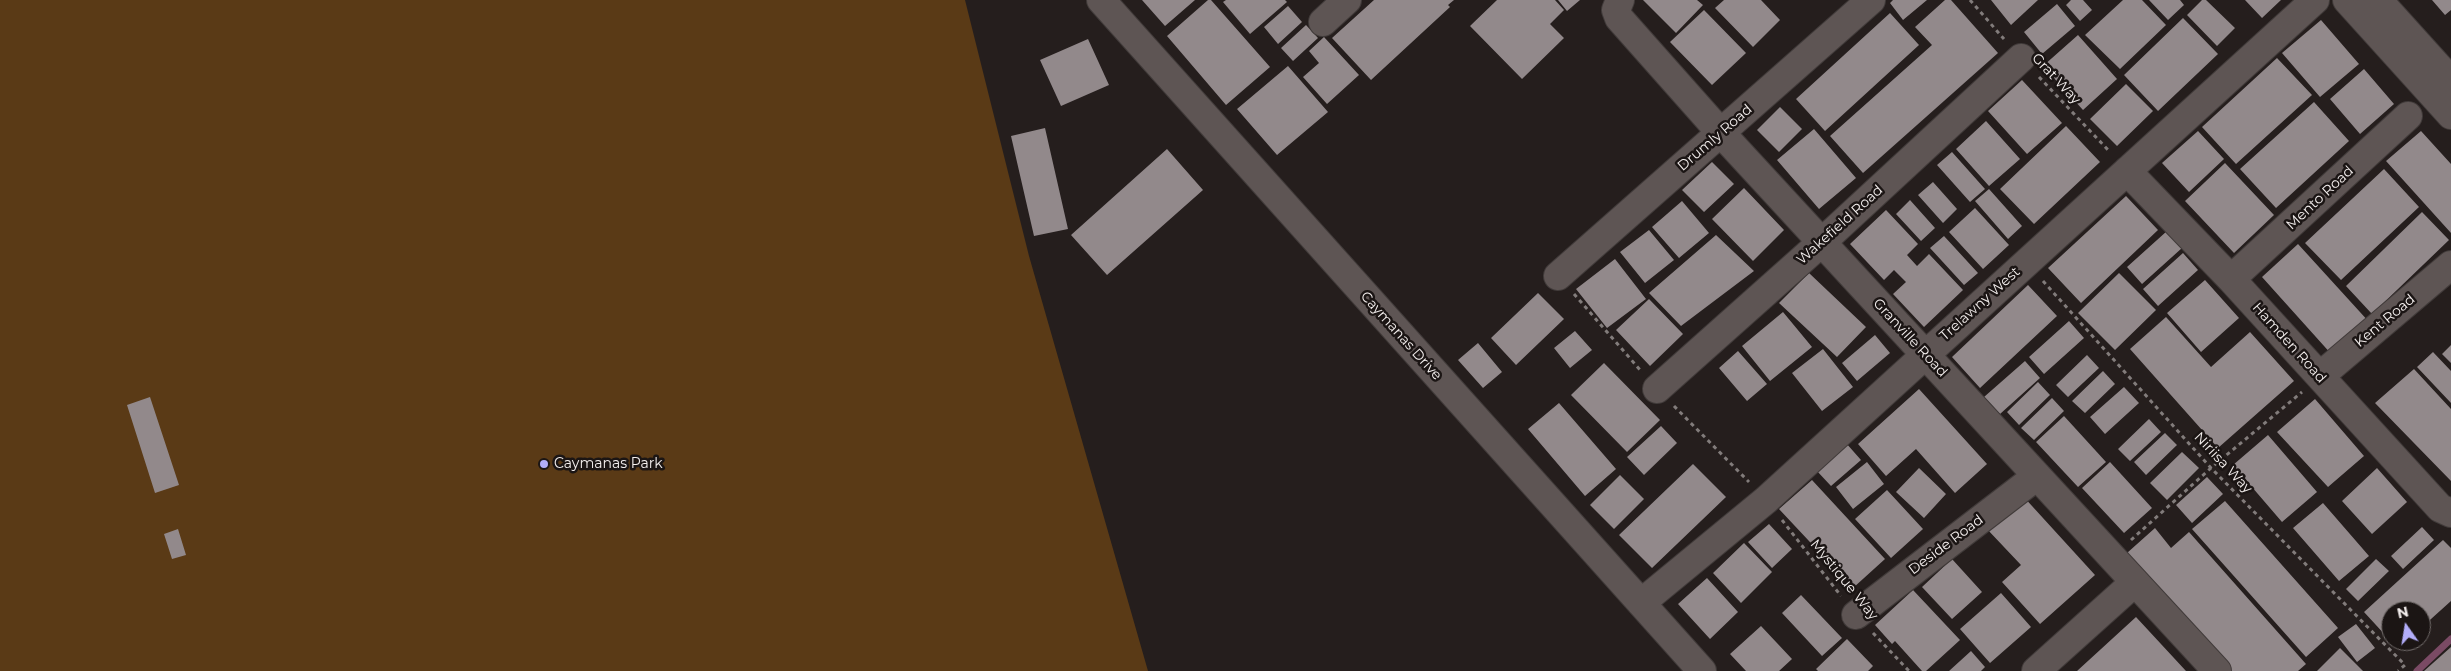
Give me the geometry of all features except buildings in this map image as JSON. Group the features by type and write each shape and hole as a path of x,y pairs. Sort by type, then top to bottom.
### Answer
{"street":[{"name":"Caymanas Drive","path":"1101,0 1702,671"},
{"path":"1322,22 1347,0"},
{"name":"Granville Road","path":"1620,0 1616,10 1619,18 1721,133 2217,671"},
{"name":"Drumly Road","path":"1558,276 1871,0"},
{"name":"Trelawny West","path":"1641,603 1766,500 1924,354 2315,0"},
{"path":"2347,0 2451,115"},
{"path":"2378,0 2451,81"},
{"name":"Wakefield Road","path":"1657,389 1822,242 2021,58"},
{"name":"Mento Road","path":"2231,279 2408,116"},
{"name":"Hamden Road","path":"2128,171 2231,279 2440,508 2451,513"},
{"name":"Kent Road","path":"2320,376 2451,266"},
{"name":"Deside Road","path":"1856,615 2037,476"},
{"path":"2036,671 2135,582"}],"path":[{"name":"Grat Way","path":"1970,0 2021,58 2128,171"},
{"name":"Niriisa Way","path":"2026,262 2211,468 2405,665 2398,671"},
{"path":"2112,557 2211,468 2320,376"},
{"name":"Mystique Way","path":"1766,500 1856,615 1908,671"}],"shaded area":[{"name":"Caymanas Park","path":"0,0 965,0 1029,256 1148,671 0,671"}],"waterway":[{"path":"2417,671 2451,639"}],"place":[{"name":"Caymanas Park","path":"544,464"}]}
